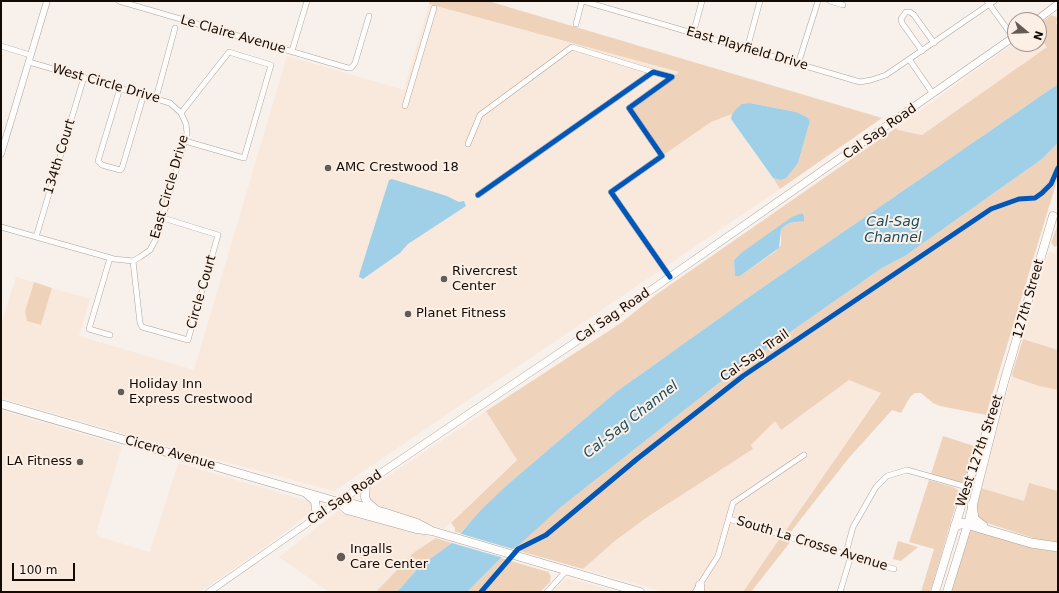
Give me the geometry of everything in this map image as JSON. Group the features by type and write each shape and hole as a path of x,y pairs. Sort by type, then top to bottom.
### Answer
{"highway":[{"path":"972,505 974,520 991,531"},
{"path":"955,526 963,523 968,524 1042,546 1058,548"}],"main road":[{"path":"1047,12 1058,4"},
{"name":"Cal Sag Road","path":"338,502 670,277 1007,42"},
{"name":"127th Street","path":"1004,382 1055,216"},
{"name":"West 127th Street","path":"935,592 967,488 1004,382"},
{"name":"West 127th Street","path":"947,592 968,524 1004,382"},
{"name":"Cicero Avenue","path":"1,404 338,502 350,503 383,512 417,523 432,531"},
{"path":"366,483 364,491 367,502 373,508 383,512"},
{"path":"305,492 315,501 317,516"},
{"name":"Cicero Avenue","path":"338,502 347,510 416,529 432,531 640,592"}],"street":[{"path":"1,154 3,137 30,58 47,1"},
{"name":"Le Claire Avenue","path":"119,1 348,68 351,68 355,62 369,16"},
{"path":"292,52 307,1"},
{"path":"576,24 582,1"},
{"name":"East Playfield Drive","path":"582,1 860,82 886,75 934,43 990,2"},
{"path":"693,34 702,1"},
{"path":"747,49 760,1"},
{"path":"798,64 818,1"},
{"path":"830,1 842,5"},
{"path":"990,2 1007,27"},
{"path":"405,106 434,8"},
{"path":"922,51 902,23 901,19 906,12 910,12 914,15 934,43"},
{"path":"156,98 175,28"},
{"name":"West Circle Drive","path":"1,46 84,77 170,103 181,113"},
{"path":"468,144 480,115 572,47 672,77 628,108 662,156 611,192 670,277"},
{"path":"181,113 229,52 271,65 244,158 185,141"},
{"path":"909,60 933,94"},
{"path":"478,195 653,72"},
{"name":"134th Court","path":"36,237 84,77"},
{"path":"120,88 98,161 102,165 120,170 122,168 144,94"},
{"name":"East Circle Drive","path":"133,260 146,253 153,246 163,218 185,141 187,128 181,113"},
{"name":"Circle Court","path":"133,260 140,323 142,327 188,340 218,235 163,218"},
{"path":"1,227 110,258 133,260"},
{"path":"110,258 89,329 110,335"},
{"path":"698,590 718,556 733,503 804,455"},
{"path":"840,592 850,559 847,549 856,521 876,487 886,476 907,470 967,488"},
{"name":"Cal Sag Road","path":"209,592 338,502"},
{"name":"South La Crosse Avenue","path":"729,519 894,569"},
{"path":"547,592 567,570"}],"shaded area":[{"path":"430,1 488,1 882,118 780,189 773,178 780,180 798,163 810,121 807,117 796,112 750,103 736,109 732,114 711,122 662,156 629,108 679,72 429,4"},
{"name":"Rivercrest Center","path":"429,4 746,90 737,128 780,189 334,491 170,447 1,398 1,325 16,277 34,282 25,311 41,325 52,288 90,299 79,336 194,370 287,56 404,90"},
{"path":"1052,15 1058,18 1056,23 1058,27 1058,84 756,292 616,392 507,485 460,533 455,532 455,528 451,523 517,460 486,411 621,323 657,294 896,128 898,130 922,135 1040,52 1047,52 1047,18","holes":["802,213 799,222 789,223 781,229 781,245 776,251 740,276 735,276 734,260 741,253"]},
{"path":"1007,48 1007,52 1040,52 922,135 898,130 896,128"},
{"path":"1058,143 1058,177 986,415 940,406 933,403 921,393 915,393 910,397 901,413 892,410 848,459 789,534 784,533 881,393 849,380 781,430 775,421 751,445 753,449 652,514 616,540 583,569 513,549 561,507 733,372 882,268 905,256 1042,159"},
{"path":"1058,224 1058,245 1055,247 1051,243"},
{"path":"1058,245 1058,350 1023,339 1048,254 1050,252 1055,254"},
{"path":"34,282 52,288 41,325 27,321 25,311"},
{"path":"1023,339 1058,350 1058,390 1039,386 1013,377 1012,374"},
{"path":"1012,374 1013,377 1058,390 1058,491 1029,483 1024,501 981,488"},
{"path":"849,379 881,392 784,533 789,534 785,540 780,538 743,592 665,592 583,569 616,540 685,492 753,449 751,445 775,421 781,429"},
{"path":"1,410 122,446 96,534 100,537 150,552 178,463 308,501 313,504 313,510 276,539 200,592 1,592"},
{"path":"486,411 517,459 444,529 371,504 367,492 369,489"},
{"path":"943,436 977,447 967,479 960,483 931,474"},
{"path":"929,480 953,487 958,490 959,494 930,592 921,592 934,549 909,542"},
{"path":"1029,483 1058,491 1058,543 1039,540 978,520 975,511 981,488 1024,501"},
{"path":"338,511 436,538 413,553 376,592 329,592 279,557"},
{"path":"968,529 1058,550 1058,592 950,592"},
{"path":"436,538 452,543 420,566 397,592 376,592 413,553"},
{"path":"780,538 791,541 751,592 743,592"},
{"path":"898,541 918,547 901,561 893,559"},
{"path":"501,558 548,572 551,576 550,582 540,592 467,592"},
{"path":"567,578 572,579 617,592 552,592"}],"water":[{"name":"Cal-Sag Channel","path":"1058,84 1058,143 1042,159 905,256 882,268 733,372 561,507 521,543 501,558 467,592 397,592 420,566 452,543 481,510 507,485 616,392 756,292"},
{"path":"750,103 796,112 807,117 810,121 798,163 786,178 780,180 773,178 731,119 732,114 736,109 742,104"},
{"path":"392,179 447,196 459,202 464,201 466,206 408,244 400,253 363,279 359,277 360,272 389,180"},
{"path":"802,213 804,216 804,221 789,223 781,229 779,248 740,276 735,276 734,260 741,253 792,217"}],"pier":[{"path":"458,533 516,550 504,558 452,543"}],"cycle path":[{"path":"478,195 653,72 672,77 629,108 662,156 611,192 670,277"},
{"name":"Cal-Sag Trail","path":"481,592 518,549 546,535 637,459 743,376 991,209 1019,199 1035,198 1051,184 1058,168"}],"place":[{"name":"AMC Crestwood 18","path":"328,168"},
{"name":"Rivercrest Center","path":"444,279"},
{"name":"Planet Fitness","path":"408,314"},
{"name":"Holiday Inn Express Crestwood","path":"121,392"},
{"name":"LA Fitness","path":"80,462"},
{"name":"Ingalls Care Center","path":"341,557"}]}
